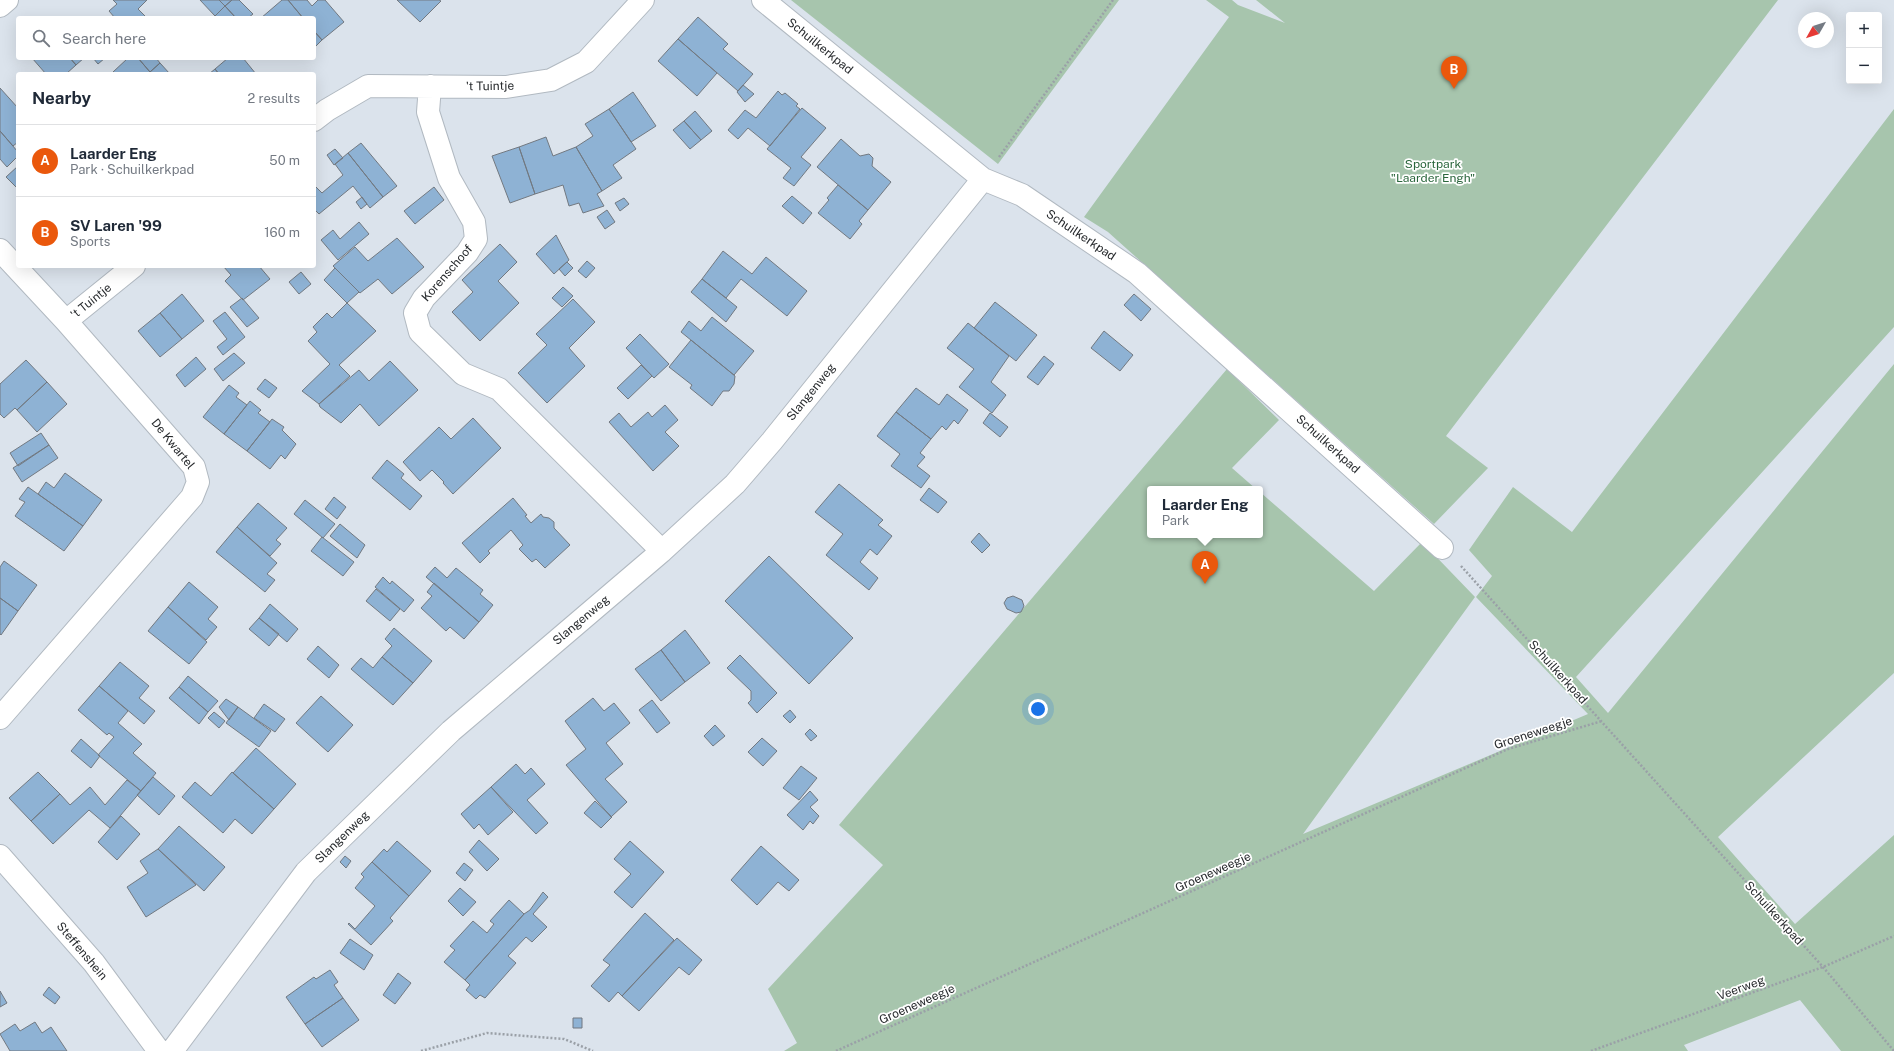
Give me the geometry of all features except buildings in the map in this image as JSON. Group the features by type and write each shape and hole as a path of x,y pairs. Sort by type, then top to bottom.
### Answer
{"street":[{"path":"0,6 7,0"},
{"name":"'t Tuintje","path":"316,118 326,110 368,86 506,87 551,80 586,62 643,0"},
{"name":"Schuilkerkpad","path":"763,0 983,179 1022,195 1137,273 1442,548"},
{"name":"Korenschoof","path":"430,86 428,112 449,178 474,222 476,239 467,253 424,298 415,313 420,332 463,374 499,389 662,551"},
{"name":"Slangenweg","path":"172,1051 306,872 451,730 662,551 735,484 983,179"},
{"name":"De Kwartel","path":"0,250 16,267"},
{"name":"De Kwartel","path":"0,718 192,497 198,482 194,466 66,321 17,268"},
{"name":"'t Tuintje","path":"66,321 132,268"},
{"name":"Steffenshein","path":"0,856 94,964 159,1051"}],"path":[{"path":"983,179 1113,0"},
{"name":"Schuilkerkpad","path":"1442,548 1466,570 1602,721 1823,967 1894,1051"},
{"name":"Groeneweegje","path":"836,1051 1508,749 1602,721"},
{"name":"Veerweg","path":"1591,1051 1823,967 1894,936"},
{"path":"421,1051 487,1033 564,1038 593,1051"}],"green space":[{"path":"791,0 1119,0 998,164"},
{"name":"Sportpark \"Laarder Engh\"","path":"1206,0 1232,0 1238,5 1285,23 1256,0 1778,0 1446,436 1488,468 1434,524 1108,232 1084,217 1229,17"},
{"path":"1894,109 1894,327 1576,677 1608,713 1894,364 1894,673 1718,837 1795,924 1894,835 1894,1051 1841,1051 1800,1000 1684,1045 1688,1051 784,1051 797,1043 768,989 883,865 839,825 1227,369 1279,420 1232,468 1253,486 1147,486 1147,538 1263,538 1263,495 1374,591 1422,542 1475,597 1303,834 1588,714 1476,597 1492,576 1469,550 1513,487 1572,532"}],"place":[{"name":"SV Laren '99","path":"1454,89"},
{"name":"Laarder Eng","path":"1205,584"}]}
